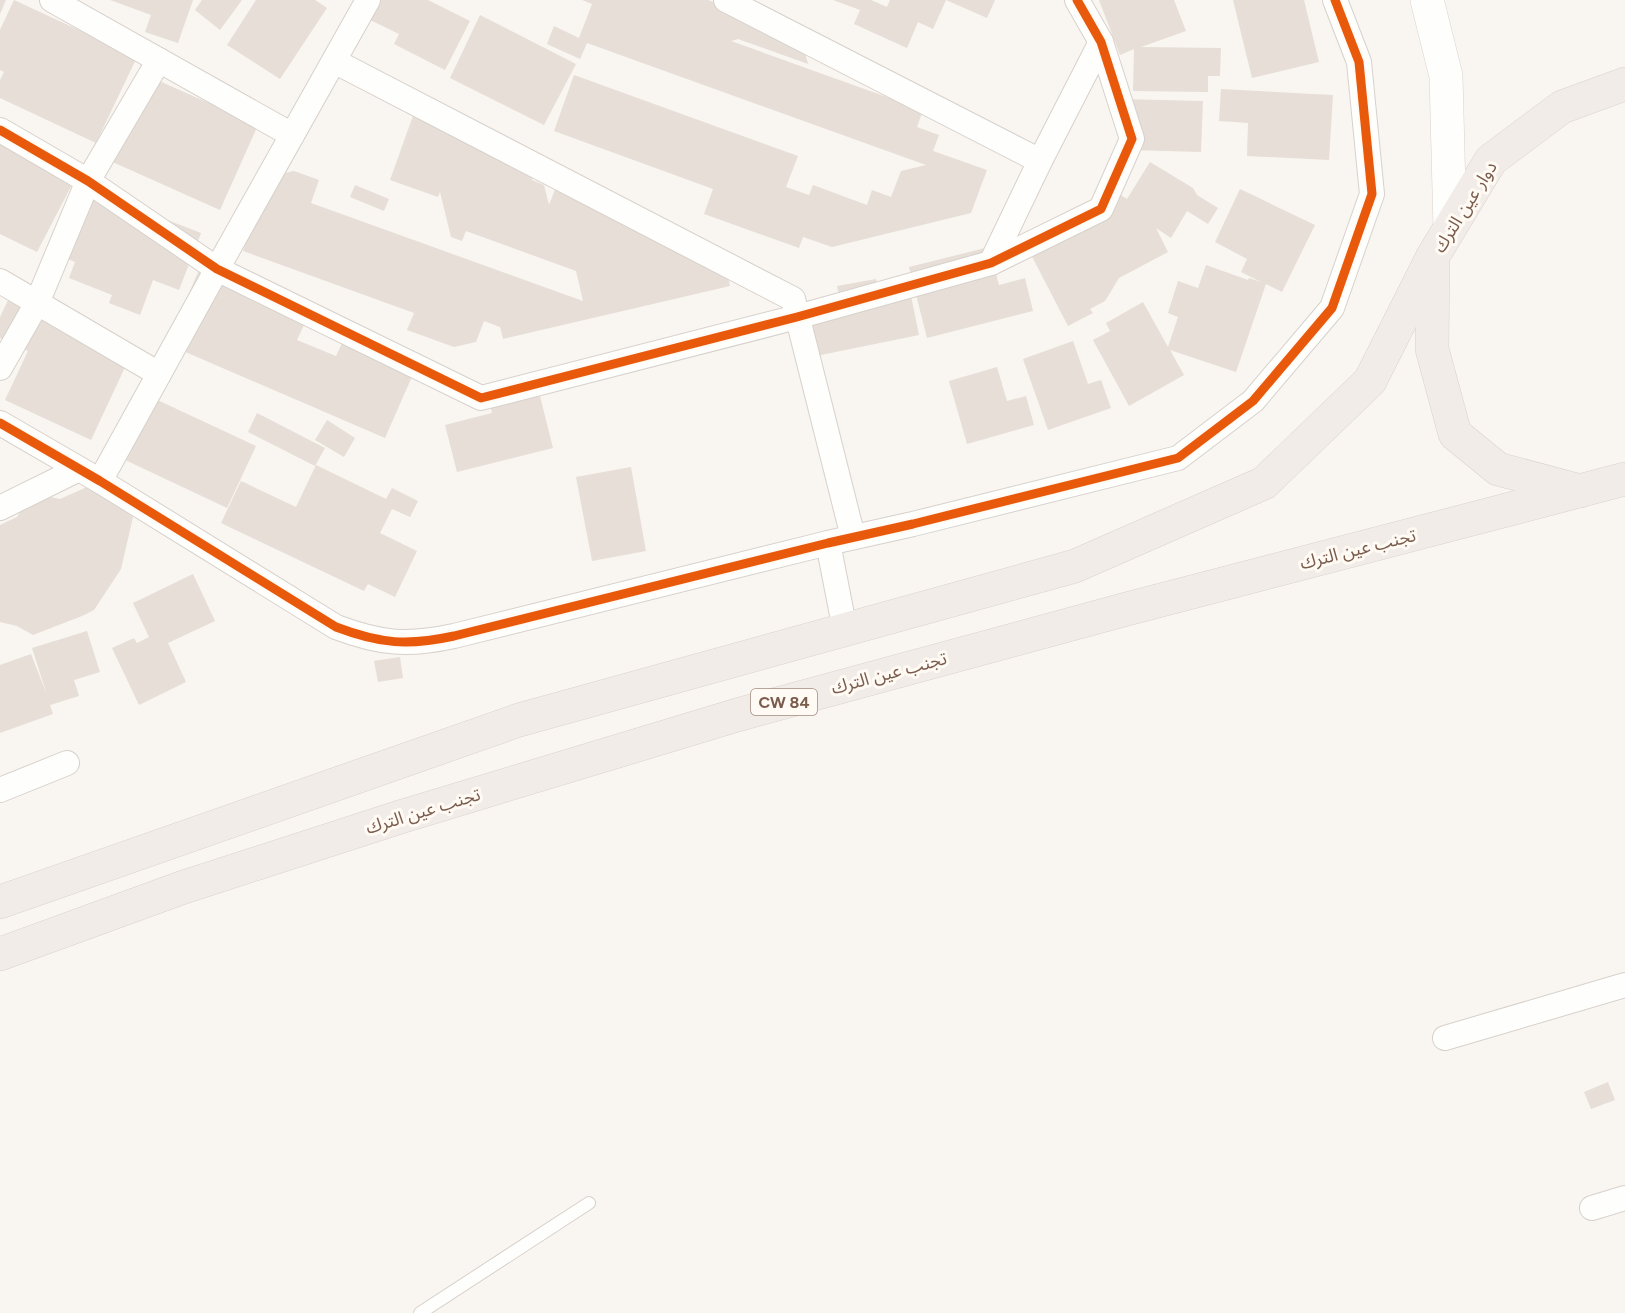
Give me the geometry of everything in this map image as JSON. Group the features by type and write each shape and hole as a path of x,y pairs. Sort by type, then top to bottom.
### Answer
{"highway":[{"name":"دوار عين الترك","path":"1581,491 1498,469 1455,434 1432,349 1433,256 1491,160 1562,107 1625,84"},
{"path":"0,902 519,720 1075,566 1264,483 1370,381 1433,256"},
{"path":"1581,491 1625,479"},
{"name":"تجنب عين الترك","path":"0,954 181,888 737,714 1123,610 1581,491"}],"main road":[{"path":"1426,0 1446,76 1450,228"}],"street":[{"path":"52,0 292,135"},
{"path":"726,0 1040,161"},
{"path":"0,130 88,181 217,269 481,398 797,316 991,262 1101,209 1132,139 1101,42 1077,0"},
{"path":"0,423 336,627 364,638 394,643 425,642 454,636 1178,458 1253,401 1332,308 1372,194 1359,62 1335,0"},
{"path":"100,482 334,61 359,3"},
{"path":"991,262 1101,42"},
{"path":"0,368 38,303 88,181 159,60"},
{"path":"334,61 793,299 853,537"},
{"path":"0,281 159,374"},
{"path":"0,508 79,469"},
{"path":"828,543 845,630"},
{"path":"0,790 67,763"},
{"path":"1445,1038 1625,985"},
{"path":"1592,1208 1625,1198"}],"lane":[{"path":"420,1313 589,1203"}],"building":[{"path":"0,0 6,0 0,14"},
{"path":"14,0 137,57 96,143 0,98 0,80 4,72 0,70 0,30"},
{"path":"110,0 193,0 178,43 145,32 151,15"},
{"path":"202,0 242,0 220,30 195,10"},
{"path":"256,0 315,0 327,8 280,79 227,45"},
{"path":"370,0 428,0 470,21 445,70 394,44 399,34 362,16"},
{"path":"582,0 708,0 800,33 808,64 738,39 731,41 923,110 917,127 939,135 933,151 987,170 971,213 832,247 803,237 799,248 704,214 713,189 554,131 574,75 798,156 786,187 809,195 813,185 867,205 872,190 891,197 901,171 926,165 587,43 580,59 547,44 554,26 579,38 592,4"},
{"path":"833,0 871,0 887,7 890,0 946,0 933,29 918,22 907,48 854,24 860,10"},
{"path":"946,0 995,0 987,18"},
{"path":"1099,0 1174,0 1186,31 1141,47 1221,48 1220,76 1208,76 1208,92 1133,91 1134,49 1120,55"},
{"path":"1233,0 1304,0 1319,62 1252,78"},
{"path":"480,15 576,64 544,125 450,78"},
{"path":"157,80 258,125 220,210 108,160 129,113 140,118"},
{"path":"1221,89 1333,95 1329,160 1247,156 1248,123 1219,121"},
{"path":"1119,99 1203,101 1201,152 1131,150"},
{"path":"414,113 540,159 532,180 544,185 549,205 556,187 721,247 730,286 503,339 500,327 484,321 476,342 454,347 407,330 414,313 243,251 271,174 294,171 319,180 311,203 583,301 576,271 466,231 462,241 451,237 440,192 438,197 390,180"},
{"path":"0,131 79,171 37,252 0,234"},
{"path":"1150,162 1193,188 1197,195 1218,208 1208,224 1187,211 1171,238 1156,228 1168,252 1119,278 1105,301 1090,309 1093,313 1068,326 1025,243 1088,211 1104,185 1127,199"},
{"path":"355,185 389,199 384,211 350,197"},
{"path":"87,189 201,233 179,290 153,280 140,315 109,303 112,295 69,278 75,262 61,256"},
{"path":"1240,189 1315,225 1282,292 1266,284 1236,372 1170,350 1184,375 1129,406 1093,340 1110,331 1106,323 1143,302 1168,347 1178,317 1168,313 1178,281 1198,288 1206,265 1248,280 1249,278 1261,282 1241,272 1247,259 1215,242"},
{"path":"989,247 999,285 1025,278 1033,311 927,338 909,267"},
{"path":"202,263 311,310 297,340 336,356 343,341 414,372 385,438 167,344"},
{"path":"876,279 878,287 908,281 919,335 811,357 802,315 842,307 837,286"},
{"path":"12,292 134,348 91,440 5,400 28,351 0,338 0,317"},
{"path":"1073,341 1088,384 1101,380 1111,408 1048,430 1023,359"},
{"path":"997,367 1007,401 1026,396 1034,425 967,444 949,381"},
{"path":"535,376 553,448 457,472 445,425 492,413 486,388"},
{"path":"151,397 256,446 227,508 121,458"},
{"path":"257,413 325,448 315,466 248,432"},
{"path":"327,420 355,438 344,457 315,440"},
{"path":"316,465 386,499 392,488 418,501 410,517 392,509 380,533 417,551 395,597 368,584 364,591 221,523 241,481 296,507"},
{"path":"631,467 646,551 592,561 576,477"},
{"path":"87,487 96,489 133,517 121,569 94,610 82,616 33,635 17,626 0,622 0,525 17,517 22,509 50,497 60,499"},
{"path":"193,574 215,621 168,643 186,682 139,705 112,648 134,638 137,643 149,637 133,603"},
{"path":"87,631 100,672 74,680 79,696 50,705 53,714 0,733 0,665 31,654 47,695 32,648"},
{"path":"400,657 403,678 378,682 374,661"},
{"path":"1608,1082 1615,1100 1591,1109 1584,1092"}],"cycle path":[{"path":"0,130 88,181 217,269 481,398 797,317 991,263 1101,209 1132,139 1101,42 1077,0"},
{"path":"0,423 100,481 336,627 367,637 395,642 454,636 1178,458 1253,401 1332,308 1372,194 1359,62 1335,0"}]}
